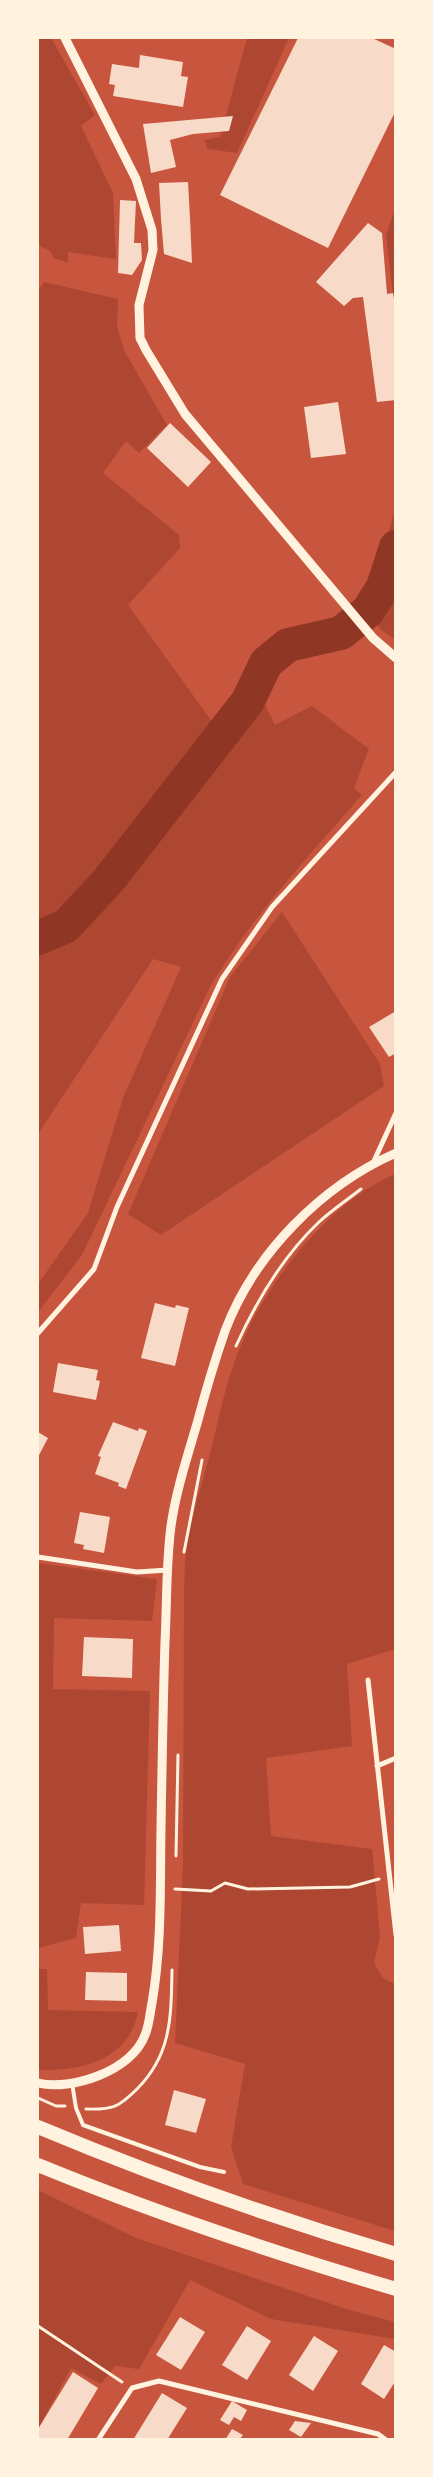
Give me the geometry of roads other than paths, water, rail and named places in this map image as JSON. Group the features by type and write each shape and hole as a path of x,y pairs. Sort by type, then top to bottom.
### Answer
{"highway":[{"path":"38,2127 132,2167 275,2218 396,2254"},
{"path":"38,2165 121,2199 284,2256 396,2290"}],"street":[{"path":"65,38 119,141 142,194 154,239 139,305 140,338 175,402 352,614 373,638 396,658"},
{"path":"38,1332 94,1268 117,1207 222,978 272,907 396,772"},
{"path":"373,1162 396,1113"},
{"path":"38,2083 60,2086 107,2072 137,2049 145,2036 158,1967 168,1570 178,1492 226,1329 242,1295 266,1258 285,1234 318,1202 373,1162 396,1153"},
{"path":"38,1557 138,1572 168,1570"},
{"path":"368,1680 396,1935"},
{"path":"377,1766 396,1758"},
{"path":"98,2440 132,2388 159,2381 378,2434 386,2440"}],"lane":[{"path":"72,2083 76,2108 83,2125 200,2167 224,2172"}],"waterway":[{"path":"38,938 66,926 108,881 248,701 266,663 288,645 341,633 368,611 383,587 396,547"}]}
